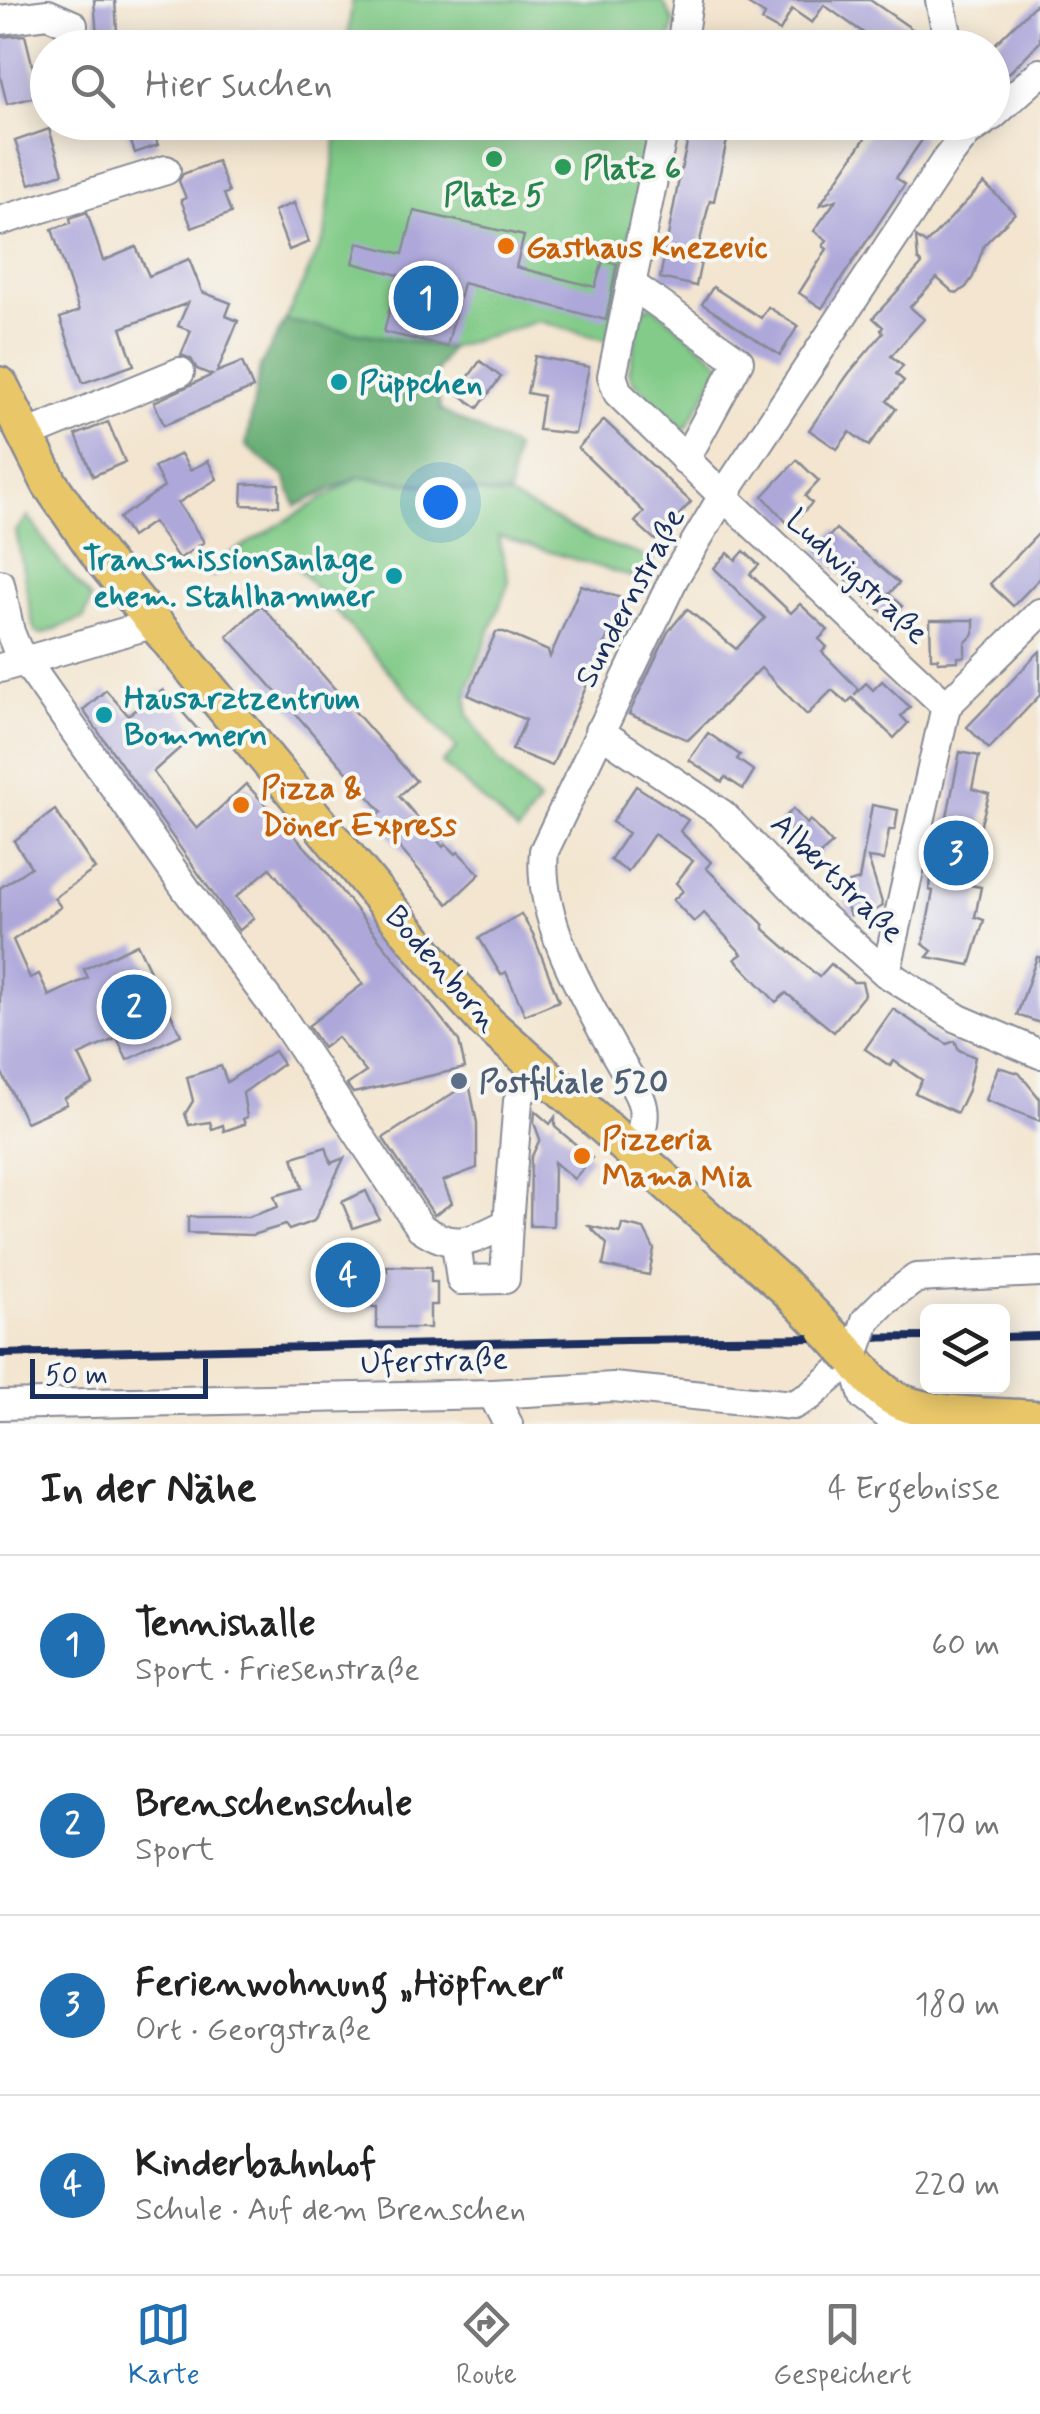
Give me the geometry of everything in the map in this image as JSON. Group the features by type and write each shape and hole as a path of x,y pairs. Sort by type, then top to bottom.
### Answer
{"main road":[{"name":"Bodenborn","path":"8,410 67,512 152,624 487,1023 786,1288 854,1357 876,1386 898,1400 924,1408 1040,1419"}],"street":[{"path":"684,30 688,0"},
{"path":"940,0 946,30"},
{"path":"0,20 48,14 73,25"},
{"path":"1010,100 1040,73"},
{"path":"662,140 631,284 738,362 684,460"},
{"name":"Sundernstraße","path":"634,1152 644,1124 642,1102 588,1007 566,959 542,868 550,835 674,578 722,496 962,140"},
{"path":"0,221 166,170"},
{"name":"Ludwigstraße","path":"631,284 612,376 618,393 946,706"},
{"path":"8,410 180,372"},
{"path":"0,584 12,664 282,1018 420,1227 448,1242 479,1238 508,1223"},
{"path":"886,972 946,706 1040,613"},
{"path":"12,664 152,624"},
{"name":"Albertstraße","path":"598,731 722,814 811,907 886,972 959,1019 1040,1054"},
{"path":"448,1242 460,1280 504,1279 518,1101 525,1085 540,1069"},
{"name":"Uferstraße","path":"0,1405 492,1394 613,1387 794,1404 810,1396 854,1357 866,1320 916,1278 1040,1272"},
{"path":"854,1357 864,1398 887,1415 922,1424"},
{"path":"492,1394 508,1424"}],"green space":[{"path":"352,0 662,0 674,22 672,30 349,30"},
{"path":"336,140 649,140 608,341 539,321 450,348 285,321 325,236"},
{"path":"652,305 723,364 685,430 633,381 629,372 641,309"},
{"path":"285,321 450,348 436,371 440,410 515,448 509,495 359,476 296,506 285,477 246,446 260,367"},
{"path":"359,477 511,498 596,540 653,559 642,580 498,536 509,582 467,690 468,715 499,762 539,802 518,832 442,763 457,749 284,552 211,576 208,567"},
{"path":"28,516 91,599 84,618 43,634 36,633 33,625 16,531"}],"building":[{"path":"94,0 115,0 117,30 96,30"},
{"path":"742,0 870,0 914,30 859,30 824,5 812,23 792,9 781,30 762,21 765,15"},
{"path":"1040,0 1040,42 1010,72 1009,30"},
{"path":"25,35 30,55 30,98 7,104 0,76 0,37"},
{"path":"30,136 30,140 52,140 63,173 30,184 15,141"},
{"path":"130,140 156,140 158,145 135,153"},
{"path":"688,140 727,140 714,201 710,200 699,245 702,257 696,286 660,278"},
{"path":"864,140 922,140 896,178 905,184 822,308 799,293 827,249 823,246 827,240 814,231 836,200 820,205"},
{"path":"217,161 229,192 224,194 231,213 192,228 181,200 186,198 179,181 183,174"},
{"path":"984,183 1015,213 984,245 966,287 953,292 937,278 910,307 924,319 891,356 903,366 896,374 904,381 887,401 896,409 869,446 850,432 837,449 809,430 883,333 883,327 873,318 922,264 918,260 916,237 926,244"},
{"path":"294,203 309,242 289,250 274,211"},
{"path":"414,211 524,236 516,267 595,287 603,261 617,264 606,320 463,283 447,347 384,332 398,275 353,263 358,243 403,254"},
{"path":"87,212 103,261 136,247 149,276 189,259 202,292 231,303 226,316 238,321 217,372 242,362 253,388 164,425 154,402 212,375 197,369 191,359 181,355 191,331 178,326 188,303 121,328 134,365 83,383 60,318 79,311 52,229"},
{"path":"713,287 761,318 768,307 798,326 780,355 702,304"},
{"path":"535,356 589,367 575,434 538,430 543,396 527,393"},
{"path":"480,361 501,377 478,408 457,393"},
{"path":"604,420 691,502 655,540 635,522 644,512 578,448"},
{"path":"108,422 125,462 93,476 76,435"},
{"path":"181,454 190,470 208,461 217,479 178,503 204,542 179,559 153,522 131,537 119,518 164,487 154,467"},
{"path":"797,460 819,481 805,496 812,503 790,526 763,496"},
{"path":"243,484 279,484 279,506 242,505"},
{"path":"836,529 899,583 889,594 902,606 890,619 816,551"},
{"path":"1040,532 1040,578 1013,606 990,584"},
{"path":"744,551 759,565 750,574 791,613 800,604 828,630 819,639 827,647 822,652 859,690 866,683 873,690 882,681 910,707 901,716 908,723 894,738 852,698 847,703 832,690 807,715 761,668 688,740 629,714 668,632 687,609 736,649 765,618 714,568 728,553 736,560"},
{"path":"581,585 624,599 552,766 512,750 526,720 468,695 496,632 548,651 550,657"},
{"path":"261,605 416,781 399,796 443,847 446,844 458,852 480,874 448,904 374,818 382,812 227,636"},
{"path":"930,620 974,620 974,634 965,643 965,657 938,662 938,658 931,658"},
{"path":"1040,651 1040,695 989,749 967,727"},
{"path":"106,690 128,715 163,690 199,731 153,772 183,812 197,829 246,784 317,860 459,1041 465,1068 353,1093 347,1085 366,1072 337,1037 323,1048 308,1026 363,984 270,868 236,897 254,918 239,931 83,710"},
{"path":"708,733 740,755 737,759 754,771 743,789 725,777 722,782 689,760"},
{"path":"960,752 979,756 972,789 989,794 965,884 981,887 975,917 984,920 970,965 927,957 932,951 923,944 933,891 929,890"},
{"path":"636,786 688,820 680,831 711,862 706,868 764,929 819,977 831,964 853,982 862,982 865,994 834,1032 786,993 776,1002 735,959 742,954 704,913 694,922 673,900 683,891 676,883 693,861 654,834 628,872 610,860 628,833 612,822"},
{"path":"872,805 898,810 895,830 889,830 884,860 868,858 883,906 868,914 850,916 840,886 859,880"},
{"path":"793,809 807,824 810,820 832,844 806,866 785,844 790,839 777,825"},
{"path":"55,810 95,869 54,898 61,907 13,940 30,978 39,974 49,996 88,978 84,969 137,944 181,1035 127,1060 117,1038 79,1055 93,1084 64,1098 67,1104 26,1122 0,1069 0,888 31,867 14,841"},
{"path":"521,914 559,1001 525,1015 506,972 501,975 479,938"},
{"path":"1040,957 1040,1023 1017,1015"},
{"path":"893,1009 947,1044 955,1041 959,1050 975,1057 968,1090 957,1113 915,1093 922,1080 894,1061 890,1066 865,1049"},
{"path":"274,1051 283,1064 243,1093 245,1124 224,1131 223,1125 212,1129 210,1122 189,1125 185,1114 193,1101 187,1077 221,1066 227,1082"},
{"path":"998,1067 1019,1073 1040,1099 1040,1121 986,1100"},
{"path":"469,1083 477,1123 477,1168 443,1181 452,1203 434,1215 383,1138"},
{"path":"535,1111 550,1124 555,1117 555,1127 592,1158 574,1179 554,1162 553,1226 530,1226 531,1158 540,1139 534,1123"},
{"path":"326,1147 331,1163 344,1158 314,1221 289,1230 285,1225 252,1235 188,1233 188,1217 248,1217 278,1207 274,1196 302,1188 293,1157"},
{"path":"366,1191 379,1219 353,1228 342,1202"},
{"path":"622,1224 644,1229 654,1249 649,1275 603,1266 607,1244 589,1226 620,1233"},
{"path":"387,1266 431,1267 431,1282 437,1282 437,1305 430,1305 430,1328 377,1328 377,1307 360,1307 360,1271 387,1271"}],"railway":[{"path":"1010,1337 1040,1336"},
{"path":"0,1354 920,1337"}],"place":[{"name":"Platz 5","path":"494,159"},
{"name":"Platz 6","path":"563,167"},
{"name":"Gasthaus Knezevic","path":"506,246"},
{"name":"Tennishalle","path":"426,298"},
{"name":"Püppchen","path":"339,382"},
{"name":"Transmissionsanlage ehem. Stahlhammer","path":"394,576"},
{"name":"Hausarztzentrum Bommern","path":"104,715"},
{"name":"Pizza & Döner Express","path":"241,805"},
{"name":"Ferienwohnung „Höpfner“","path":"956,853"},
{"name":"Brenschenschule","path":"134,1007"},
{"name":"Postfiliale 520","path":"459,1081"},
{"name":"Pizzeria Mama Mia","path":"582,1156"},
{"name":"Kinderbahnhof","path":"348,1275"}]}
